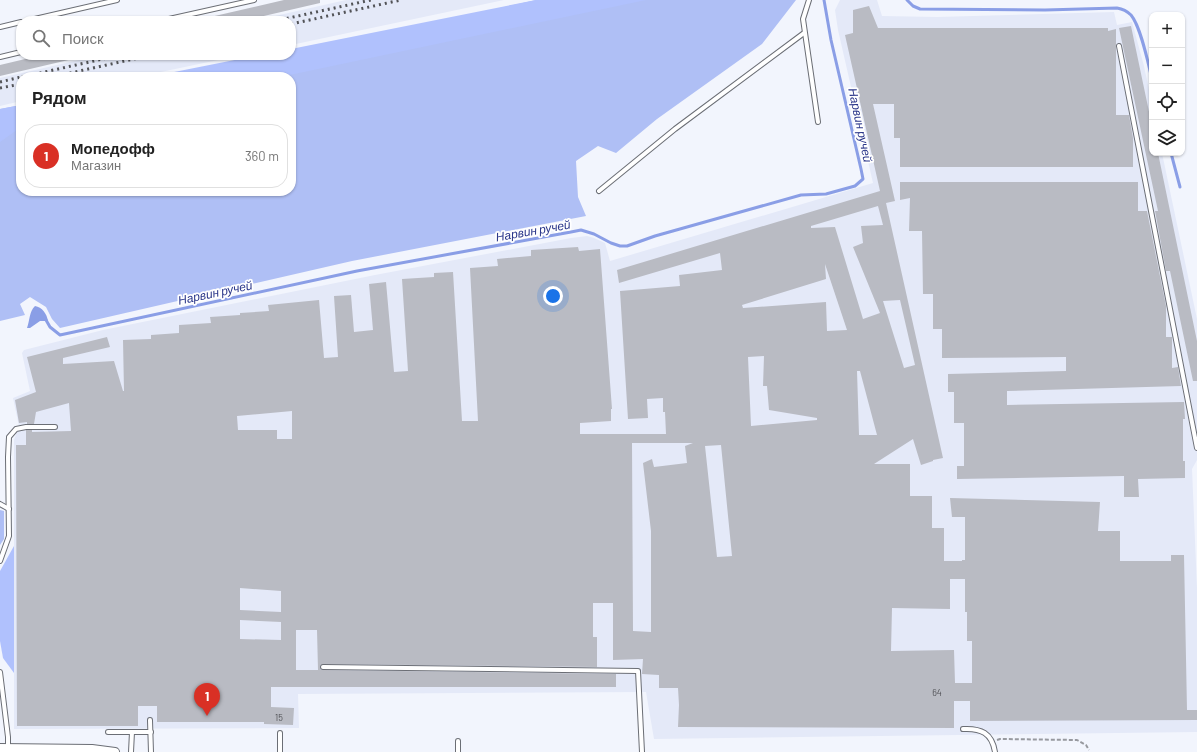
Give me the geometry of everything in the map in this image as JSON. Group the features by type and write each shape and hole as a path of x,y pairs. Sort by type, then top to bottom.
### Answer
{"street":[{"path":"4,748 92,749 115,752"}],"lane":[{"path":"48,16 117,0"},
{"path":"182,16 254,0"},
{"path":"809,0 803,19 804,33 818,122"},
{"path":"0,27 16,23"},
{"path":"599,191 675,129 804,33"},
{"path":"1119,46 1197,448"},
{"path":"0,57 16,53"},
{"path":"0,561 9,536 9,437 16,429 26,427 55,426"},
{"path":"0,504 9,509"},
{"path":"323,667 638,671 642,752"},
{"path":"0,672 8,737 4,748"},
{"path":"150,720 151,752"},
{"path":"963,729 973,728 981,730 988,735 992,741 995,752"},
{"path":"108,732 151,732"},
{"path":"132,732 132,752"},
{"path":"280,733 280,752"},
{"path":"458,741 458,752"}],"path":[{"path":"992,741 1000,739 1077,740 1086,745 1089,750"}],"shaded area":[{"path":"346,0 504,0 296,44 296,16 275,16"},
{"path":"536,0 796,0 762,44 657,119 616,153 598,146 576,161 578,197 586,216 352,261 60,328 52,319 46,307 30,297 20,304 25,315 0,321 0,109 16,106 16,196 296,196 296,72 181,72 259,60 296,60 296,54"},
{"path":"536,0 646,0 296,74 296,72 174,72 235,60 296,60 296,48"},
{"path":"840,0 877,0 882,16 937,17 1114,12 1117,25 1132,22 1149,90 1149,156 1163,156 1197,319 1197,460 1192,469 1197,588 1197,732 654,739 646,692 298,694 299,728 14,729 14,440 19,426 13,398 30,391 22,353 24,350 103,330 375,275 571,238 587,236 605,243 610,261 873,183 838,30 835,10"},
{"path":"79,60 218,60 161,72 26,72"},
{"path":"16,74 16,102 0,106 0,78"},
{"path":"16,106 16,131 0,142 0,109"},
{"path":"35,306 44,311 48,321 40,321 30,328 27,328 31,313"},
{"path":"0,510 4,511 4,539 0,545"},
{"path":"14,546 14,673 3,658 0,641 0,571"}],"building":[{"path":"284,0 320,0 320,3 264,16 215,16"},
{"path":"869,6 878,28 1108,28 1108,31 1116,29 1116,115 1129,115 1133,138 1133,167 900,167 900,138 894,138 894,104 873,104 895,201 886,203 943,458 921,465 913,439 874,464 910,464 910,496 932,496 932,528 944,528 944,561 965,560 965,517 952,517 950,498 1100,502 1098,531 1120,531 1120,561 1171,561 1171,555 1184,555 1187,710 1197,710 1197,720 970,721 970,701 954,701 954,728 678,727 678,688 659,688 659,675 642,674 643,659 613,660 613,603 593,603 593,637 597,637 597,667 323,664 320,665 320,667 321,670 616,674 616,687 271,687 271,707 294,708 293,725 264,724 264,722 157,722 157,706 138,706 138,726 17,726 16,445 26,445 26,430 32,430 32,432 71,431 69,403 36,412 34,424 27,424 27,422 19,423 15,400 36,392 27,357 107,337 110,347 63,358 63,364 114,361 124,391 123,340 151,339 151,335 179,333 179,325 211,323 210,317 269,311 268,305 319,300 324,358 338,357 334,296 351,295 354,332 373,330 369,284 386,282 394,372 408,371 402,279 434,277 434,273 453,272 462,421 478,421 470,268 498,266 497,259 531,256 531,250 578,247 579,251 600,249 612,409 611,421 580,423 580,434 666,434 663,398 647,399 648,418 628,419 620,291 680,286 679,275 722,270 720,253 619,283 617,270 880,191 845,35 853,33 853,10","holes":["878,206 883,225 861,226 863,243 853,247 880,313 863,319 835,227 811,228 811,226","825,264 847,330 827,331 826,302 743,308 742,305 826,279","900,300 915,365 904,368 883,301","764,356 763,386 767,386 769,410 817,418 817,420 751,426 748,357","857,371 860,371 877,435 859,435","292,411 292,439 277,439 277,430 238,430 237,416","632,443 693,443 685,446 687,463 654,467 652,459 643,463 651,531 651,632 633,631","721,445 732,556 717,557 705,446","950,579 965,579 967,641 972,641 972,683 955,683 954,650 891,651 892,608 950,609","240,588 281,591 281,612 240,610","240,620 281,622 281,640 240,639","296,630 317,630 318,670 296,670"]},
{"path":"1131,26 1149,112 1149,156 1159,156 1197,341 1197,381 1193,381 1170,271 1166,271 1155,211 1158,211 1119,28"},
{"path":"21,60 68,60 0,76 0,65"},
{"path":"900,182 1138,182 1138,211 1147,211 1166,306 1166,337 1172,337 1172,368 1178,367 1181,386 1007,391 1007,405 1184,402 1185,419 1183,419 1183,461 1185,461 1185,478 1138,479 1139,497 1124,497 1124,476 957,479 957,466 964,466 964,423 954,423 954,392 948,392 948,374 1066,371 1066,357 942,358 942,329 933,329 933,294 923,294 922,231 909,231 910,198 900,200"}],"waterway":[{"name":"Нарвин ручей","path":"46,320 50,327 60,335 357,271 581,230 594,234 611,243 620,246 627,246 655,236 801,195 826,194 855,186 863,179 831,40 824,0"},
{"name":"Нарвин ручей","path":"907,0 913,6 920,9 1121,9 1131,15 1135,21 1144,46 1149,67"},
{"name":"Нарвин ручей","path":"1172,156 1180,187"}],"railway":[{"path":"296,16 371,0"},
{"path":"296,23 401,0"},
{"path":"44,72 98,60"},
{"path":"75,72 129,60"},
{"path":"0,82 16,78"},
{"path":"0,88 16,85"}],"place":[{"name":"Мопедофф","path":"207,716"}]}
